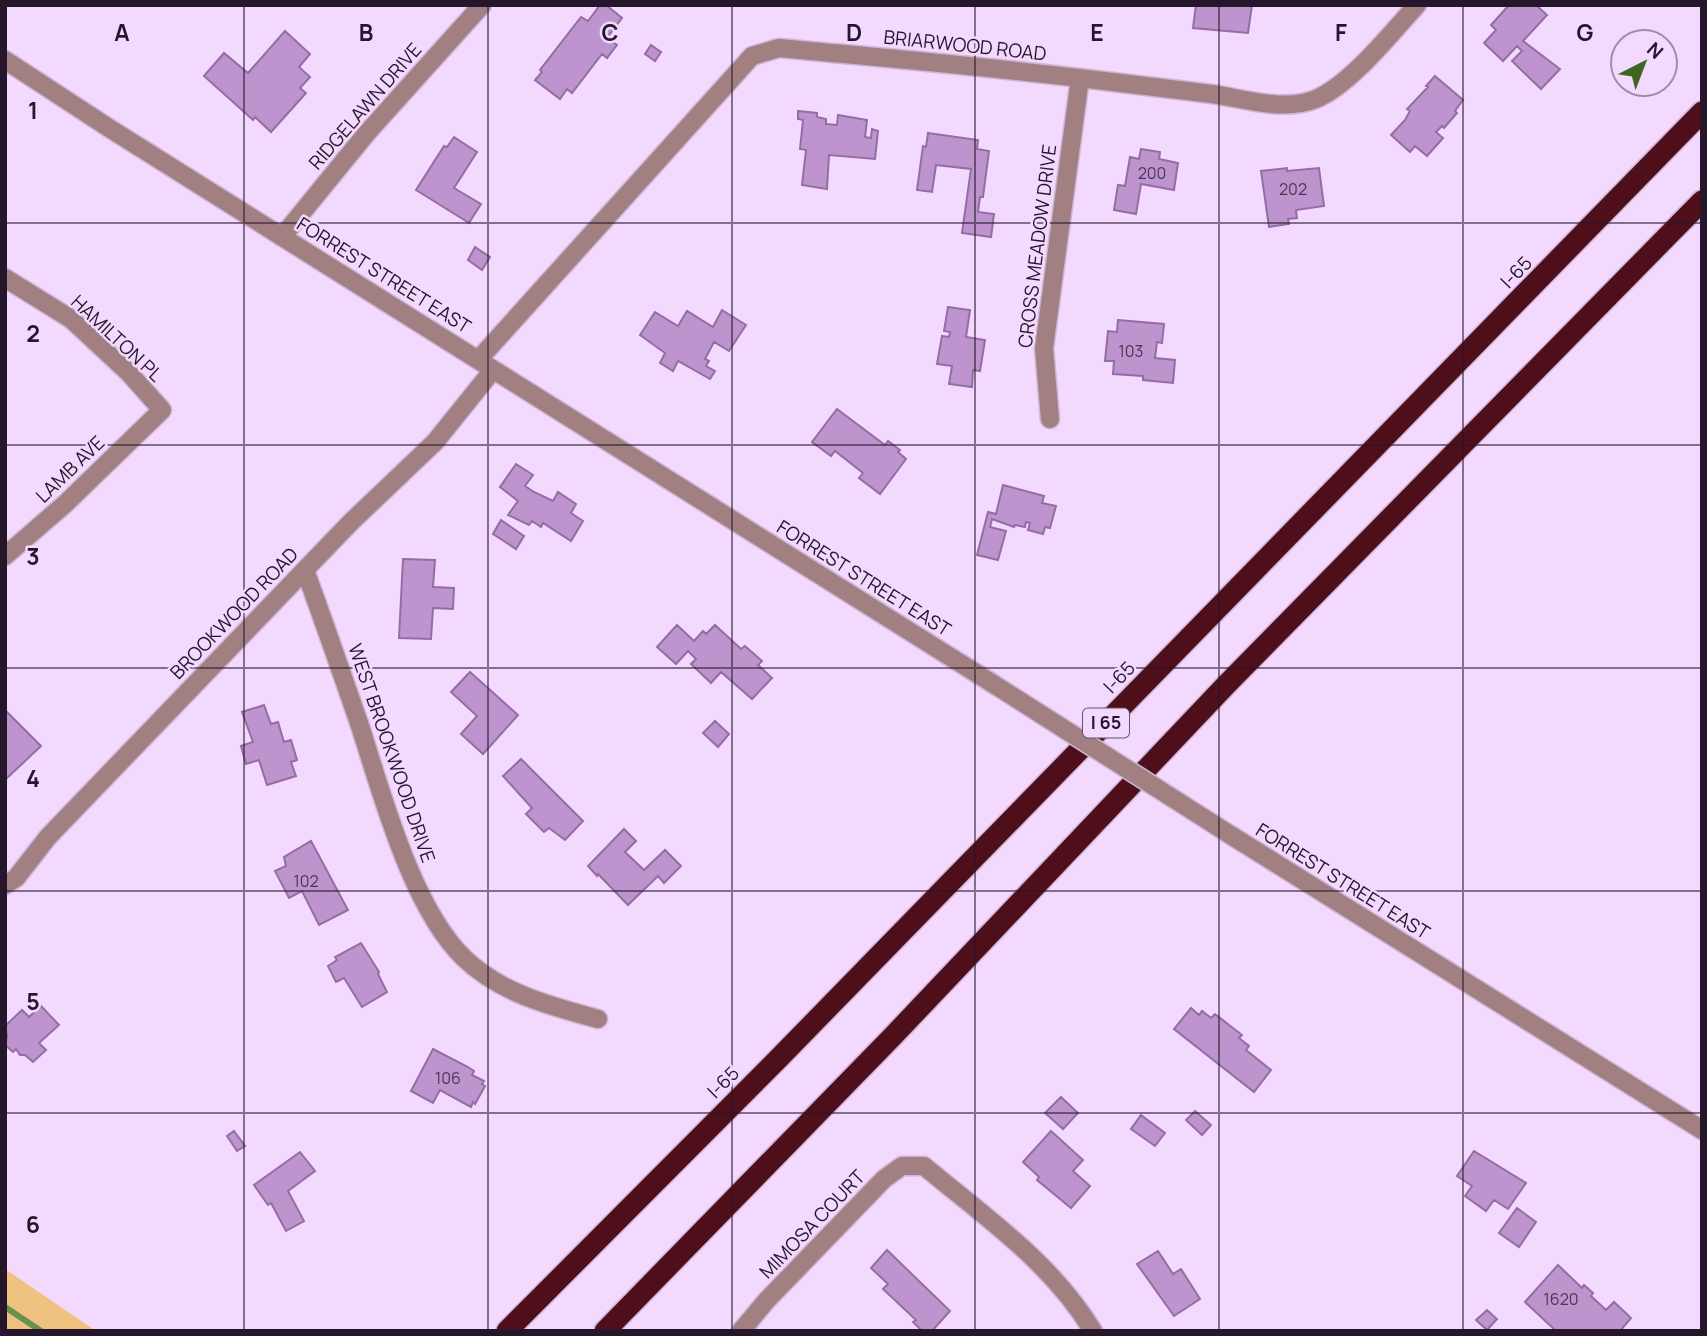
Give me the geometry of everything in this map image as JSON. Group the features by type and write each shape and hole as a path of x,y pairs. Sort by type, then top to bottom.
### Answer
{"highway":[{"name":"I-65","path":"507,1331 790,1047 1702,112"},
{"path":"605,1331 894,1035 1226,685 1702,201"}],"street":[{"name":"RIDGELAWN DRIVE","path":"282,237 366,134 482,5"},
{"name":"BRIARWOOD ROAD","path":"479,359 752,56 779,48 1080,78 1268,104 1293,104 1315,99 1334,89 1417,5"},
{"name":"FORREST STREET EAST","path":"5,60 1702,1130"},
{"name":"CROSS MEADOW DRIVE","path":"1050,419 1044,348 1080,78"},
{"name":"HAMILTON PL","path":"5,278 71,319 129,373 162,410"},
{"name":"BROOKWOOD ROAD","path":"5,886 16,877 57,827 350,523 435,442 494,370"},
{"name":"LAMB AVE","path":"5,556 65,504 162,410"},
{"name":"WEST BROOKWOOD DRIVE","path":"305,570 385,805 412,874 433,918 463,957 501,986 546,1005 598,1019"},
{"name":"MIMOSA COURT","path":"741,1331 767,1300 884,1180 902,1166 924,1166 1037,1260 1070,1296 1093,1331"}],"shaded area":[{"path":"5,1269 96,1331 5,1331"}],"building":[{"path":"600,5 606,5 622,18 607,38 617,45 607,58 602,54 572,93 567,89 560,99 535,80 581,17 588,21"},
{"path":"1196,5 1252,5 1248,33 1193,28"},
{"path":"1509,5 1536,5 1547,15 1523,41 1560,69 1541,89 1512,61 1522,51 1517,46 1503,61 1484,43 1496,30 1491,25"},
{"path":"285,31 310,54 299,67 310,77 300,88 306,93 271,132 255,117 253,120 204,76 224,53 248,73"},
{"path":"651,45 661,52 655,61 645,54"},
{"path":"1435,76 1463,100 1455,111 1457,113 1444,128 1442,126 1436,132 1443,138 1427,156 1415,146 1410,152 1391,135 1405,120 1410,111 1407,109"},
{"path":"798,111 817,113 817,117 826,119 826,124 837,125 838,115 867,120 865,137 871,138 872,129 878,131 875,159 829,155 827,189 802,185 806,150 800,149 803,120 798,119"},
{"path":"928,133 978,140 977,149 989,151 983,197 980,197 978,212 994,214 991,237 962,233 971,169 936,165 932,192 917,190 923,146 926,147"},
{"path":"454,137 477,152 454,188 481,204 469,223 416,190 444,146 447,147"},
{"path":"1141,149 1160,152 1159,159 1178,163 1174,190 1141,184 1136,214 1114,210 1118,185 1125,186 1130,157 1139,159"},
{"path":"1287,168 1287,171 1319,168 1324,206 1296,210 1297,218 1288,219 1289,224 1269,227 1261,171"},
{"path":"475,247 490,257 482,270 468,260"},
{"path":"948,307 970,310 966,337 985,340 980,371 973,370 972,387 949,384 952,366 937,364 942,336 949,337 950,332 944,331"},
{"path":"722,310 746,325 729,351 714,342 705,359 709,361 706,366 715,371 710,379 678,361 673,371 660,363 665,353 640,335 655,312 678,326 687,311 713,327"},
{"path":"1118,320 1164,324 1162,343 1157,342 1155,358 1175,360 1173,383 1143,380 1143,376 1113,374 1114,361 1105,361 1108,331 1117,332"},
{"path":"837,409 885,445 888,441 900,450 898,452 906,459 880,494 859,478 863,473 835,451 831,456 812,442"},
{"path":"516,464 533,475 525,486 534,492 553,501 558,492 576,504 571,513 583,521 571,541 543,523 541,527 532,521 529,525 508,515 518,501 500,487"},
{"path":"1003,485 1044,496 1042,503 1056,506 1050,528 1045,527 1043,534 1028,530 1030,523 1026,522 1025,527 1014,527 992,519 990,527 1006,531 998,560 977,555 988,512 996,514"},
{"path":"501,520 524,536 516,549 493,534"},
{"path":"403,559 435,560 433,587 454,588 453,609 433,608 431,639 399,638"},
{"path":"677,625 694,641 703,631 706,634 715,625 741,649 745,646 762,661 758,665 772,678 752,699 721,672 711,683 691,664 696,659 688,651 676,664 657,647"},
{"path":"470,672 518,715 483,754 461,734 477,716 451,692"},
{"path":"264,705 271,724 278,722 284,742 291,740 297,760 291,762 296,776 267,785 259,760 246,764 241,746 253,742 242,712"},
{"path":"5,710 41,746 5,780"},
{"path":"715,721 729,734 718,747 703,733"},
{"path":"521,759 583,821 565,840 549,828 544,832 526,814 532,808 503,776"},
{"path":"624,829 636,841 625,852 644,870 665,850 681,866 664,883 658,876 628,905 588,866"},
{"path":"311,841 348,910 319,925 302,891 289,898 275,871 286,866 284,857"},
{"path":"361,943 379,972 387,992 362,1007 344,978 336,982 328,966 337,960 335,957"},
{"path":"41,1006 59,1025 39,1043 46,1050 33,1062 25,1055 20,1055 16,1049 13,1052 5,1045 5,1026 22,1010 29,1017"},
{"path":"1191,1008 1199,1015 1202,1011 1211,1018 1215,1014 1242,1035 1239,1038 1249,1046 1246,1050 1271,1070 1254,1092 1174,1029"},
{"path":"433,1049 468,1067 474,1071 472,1075 484,1081 482,1084 485,1086 471,1107 440,1090 433,1103 411,1091"},
{"path":"1061,1097 1078,1113 1063,1129 1045,1113"},
{"path":"1195,1111 1211,1125 1202,1135 1186,1120"},
{"path":"1141,1115 1165,1133 1155,1146 1131,1129"},
{"path":"234,1131 245,1146 237,1151 227,1136"},
{"path":"1051,1131 1083,1160 1073,1171 1090,1186 1071,1208 1037,1180 1039,1177 1023,1162"},
{"path":"1474,1151 1526,1183 1508,1209 1494,1200 1486,1211 1465,1196 1472,1186 1457,1176"},
{"path":"300,1152 315,1171 288,1191 304,1221 286,1231 271,1203 268,1205 254,1185"},
{"path":"1517,1208 1536,1222 1519,1247 1499,1233"},
{"path":"887,1250 950,1311 932,1331 922,1331 913,1322 916,1320 883,1289 888,1284 871,1268"},
{"path":"1158,1251 1173,1274 1181,1269 1200,1299 1174,1316 1137,1264"},
{"path":"1558,1265 1582,1288 1584,1285 1593,1293 1591,1296 1606,1310 1614,1302 1631,1318 1620,1331 1556,1331 1525,1302"},
{"path":"1487,1310 1497,1319 1487,1330 1476,1320"}],"waterway":[{"path":"5,1307 41,1331"}]}
